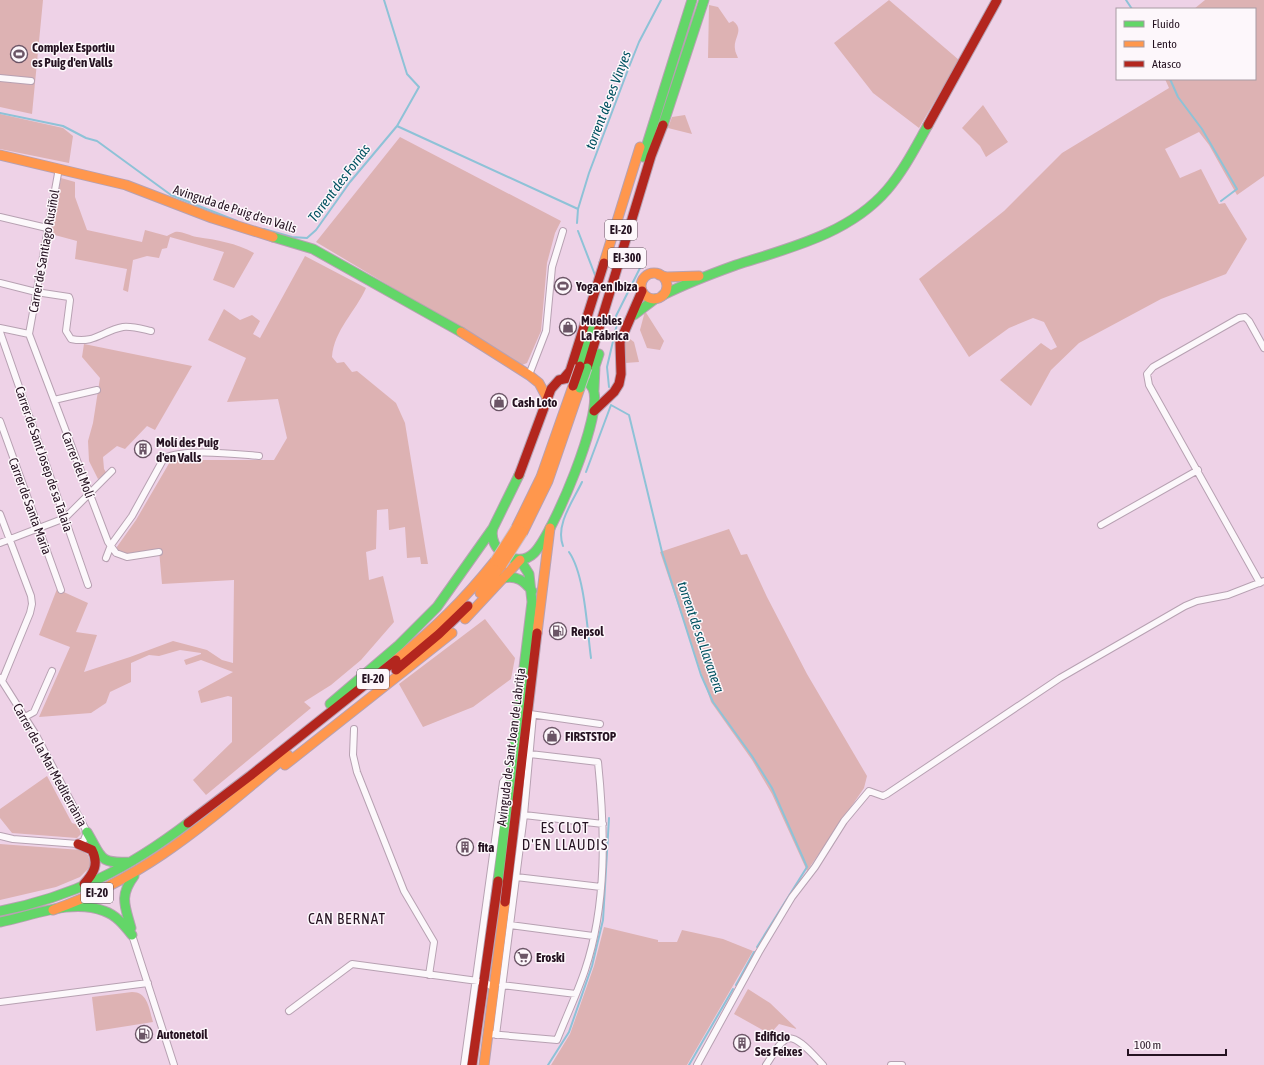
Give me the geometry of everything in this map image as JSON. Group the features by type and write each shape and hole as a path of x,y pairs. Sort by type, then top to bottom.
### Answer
{"main road":[{"name":"EI-300","path":"493,528 523,468 551,389 570,371 647,129 662,95 692,0"},
{"name":"EI-300","path":"520,560 534,553 550,528 574,474 594,411 595,366 639,219 662,126 704,0"},
{"path":"633,316 659,297 708,274 763,258 820,237 850,222 871,208 893,183 906,165 997,0"},
{"name":"EI-20","path":"583,367 662,95"},
{"name":"EI-20","path":"0,922 53,910 95,894 139,871 184,840 253,786 439,634 473,600 520,530 576,387 650,156 662,126"},
{"name":"Avinguda de Puig d'en Valls","path":"0,155 126,185 212,218 313,249 462,333 529,374 539,383 548,398"},
{"path":"594,411 604,400 612,395 619,385 621,377 620,353 623,333 633,316 642,291 641,284 645,277 652,274 680,277 708,274"},
{"path":"659,275 666,282 666,289 659,297"},
{"path":"642,291 646,296 659,297"},
{"name":"Avinguda de Puig d'en Valls","path":"529,374 549,381 573,377 584,380 594,391"},
{"path":"594,391 602,395 612,395"},
{"path":"253,786 284,765 425,656 458,627 520,560 513,558 497,548 492,540 493,528"},
{"path":"239,783 247,774 399,645 421,624 437,607 493,528"},
{"name":"Avinguda de Sant Joan de Labritja","path":"484,1065 492,1035 498,987 531,715 550,528"},
{"name":"Avinguda de Sant Joan de Labritja","path":"472,1065 480,981 512,770 532,591 529,574 520,560"},
{"name":"EI-20","path":"0,911 39,902 80,888 133,862 176,832 250,776 433,630 499,563"},
{"path":"503,578 510,576 522,580 532,591"},
{"path":"87,832 104,860 118,863 133,862"},
{"path":"78,844 92,850 97,863 93,874 80,888"},
{"path":"132,935 123,903 123,894 127,885 139,871"},
{"path":"53,910 76,907 102,910 122,921 132,935"}],"street":[{"path":"0,78 30,81"},
{"name":"Carrer de Santiago Rusiñol","path":"29,334 59,168"},
{"path":"0,217 47,228"},
{"path":"529,374 546,331 552,267 563,231"},
{"path":"0,283 36,292 69,297 70,300 66,331 71,339 88,341 128,326 151,331"},
{"path":"697,1065 759,952 792,897 815,867 844,821 869,791 883,796 887,794 1060,678 1185,606 1196,601 1228,595 1262,582 1149,386 1147,374 1149,370 1239,318 1249,320 1264,348"},
{"path":"0,328 29,334"},
{"name":"Carrer de Sant Josep de sa Talaia","path":"0,332 88,585"},
{"name":"Carrer del Molí","path":"29,334 105,536 116,553 127,557 159,552"},
{"path":"54,400 96,390"},
{"name":"Carrer de Santa Maria","path":"0,421 61,590"},
{"path":"106,558 111,545 132,516 164,458 190,454 227,453 259,456"},
{"path":"1101,525 1198,470"},
{"path":"0,543 65,518 112,471"},
{"path":"0,514 31,596 32,604 30,613 1,679"},
{"path":"25,717 34,712 52,671"},
{"name":"Carrer de la Mar Mediterrània","path":"1,679 25,717 87,832"},
{"path":"531,715 600,724"},
{"name":"Avinguda de Sant Joan de Labritja","path":"498,987 510,926 524,815 530,754 531,715"},
{"path":"354,729 353,755 357,772 404,891 434,942 430,975"},
{"path":"492,1035 557,1040 585,969 593,936 601,887 603,810 598,762 530,754"},
{"path":"524,815 603,824"},
{"path":"0,836 13,839 78,844 84,840 87,832"},
{"path":"516,877 601,887"},
{"path":"510,926 593,936"},
{"path":"132,935 174,1065"},
{"path":"289,1011 352,964 480,981 498,987 576,994"},
{"name":"Avinguda de Sant Joan de Labritja","path":"464,1065 480,981"},
{"path":"0,1002 148,983"},
{"path":"766,1065 783,1040 788,1037 794,1038 823,1065"},
{"path":"892,1065 902,1065"}],"shaded area":[{"name":"Complex Esportiu es Puig d'en Valls","path":"0,0 43,0 32,114 0,107"},
{"path":"889,0 959,60 919,128 873,93 834,43"},
{"path":"1205,0 1264,0 1264,176 1237,195 1209,145 1199,132 1165,149 1180,178 1201,169 1219,204 1225,203 1247,239 1226,274 1161,299 1079,343 1051,370 1031,406 1000,380 1041,343 1051,350 1057,347 1044,322 1033,318 1009,328 969,357 919,279 1004,211 1062,153 1169,88 1165,80 1256,80 1256,8 1195,8"},
{"path":"709,5 718,7 729,23 733,21 736,24 738,31 735,49 738,58 708,58"},
{"path":"983,105 1008,142 986,157 980,146 962,128"},
{"path":"0,114 63,128 73,136 69,163 0,149"},
{"path":"685,115 692,134 668,128 672,117"},
{"path":"400,137 561,221 555,233 547,263 541,331 527,363 522,365 316,242"},
{"path":"61,178 75,182 75,197 87,230 142,242 145,230 167,236 175,232 181,232 233,244 254,253 234,288 213,280 224,252 170,237 167,248 162,249 159,258 147,256 133,260 128,292 123,290 127,269 75,259 77,241 51,234"},
{"path":"305,256 366,288 341,329 332,357 337,363 344,362 352,372 357,371 396,403 405,423 428,564 421,564 420,557 407,558 405,527 389,530 388,509 377,510 376,549 366,552 369,580 383,576 394,622 361,660 331,685 304,702 311,708 206,795 193,780 232,742 232,697 228,696 201,703 198,691 233,672 201,660 186,665 184,660 201,653 180,650 159,656 149,655 131,663 131,682 110,692 106,703 91,713 39,717 70,647 39,635 57,589 88,603 76,632 97,635 84,672 173,641 207,650 222,660 233,663 234,580 162,584 159,550 126,556 114,551 136,520 171,460 274,460 287,438 278,399 227,402 246,358 208,340 224,309 240,320 252,315 260,321 253,334 260,338"},
{"path":"645,311 664,341 660,350 647,348 640,330"},
{"path":"630,339 634,342 639,362 625,363 625,342"},
{"path":"84,344 192,366 155,430 147,426 125,449 117,446 103,457 104,469 107,474 98,479 89,461 88,441 93,423 100,378 82,357"},
{"path":"729,529 741,555 747,554 767,597 807,674 867,776 864,788 807,871 772,794 752,760 711,702 660,552"},
{"path":"485,619 515,658 511,679 473,707 423,727 399,684"},
{"path":"47,776 72,823 78,825 81,834 77,838 12,833 0,818 0,809"},
{"path":"0,844 81,850 88,855 91,866 80,877 56,887 0,900"},
{"path":"604,927 658,940 658,942 677,942 682,930 723,939 753,951 687,1065 551,1065 570,1034 594,966"},
{"path":"748,989 770,1003 797,1029 779,1024 770,1034 734,1014"},
{"path":"132,992 145,998 153,1022 96,1031 92,997"}],"waterway":[{"path":"384,0 407,74 419,87 397,126"},
{"name":"torrent de ses Vinyes","path":"577,223 578,209 589,173 639,42 661,0"},
{"path":"1126,0 1131,8"},
{"path":"1170,80 1178,97 1202,129 1237,189 1221,201"},
{"name":"Torrent des Fornàs","path":"0,113 63,126 86,138 97,141 171,195 237,221"},
{"name":"Torrent des Fornàs","path":"264,229 292,237 307,238 316,230 350,182 397,126 578,209"},
{"name":"torrent de sa Llavanera","path":"578,231 595,275"},
{"name":"torrent de sa Llavanera","path":"609,387 607,367 617,324 616,316 640,268"},
{"name":"torrent de sa Llavanera","path":"586,472 611,405 629,415 662,552 701,675 713,702 752,756 772,788 807,867 757,947"},
{"path":"563,546 561,538 563,522 582,482"},
{"path":"569,552 579,574 582,588 591,658"},
{"path":"548,1065 569,1032 592,966 603,920 609,818"},
{"name":"torrent de sa Llavanera","path":"736,985 754,952"},
{"name":"torrent de sa Llavanera","path":"689,1065 733,989"}],"traffic: fast":[{"path":"643,157 692,0"},
{"path":"663,125 704,0"},
{"path":"663,295 717,272 817,238 855,218 872,205 899,175 928,125"},
{"path":"273,237 313,249 461,332"},
{"path":"634,315 655,299"},
{"path":"580,366 593,323"},
{"path":"594,390 595,366 599,354"},
{"path":"580,388 587,368"},
{"path":"519,475 493,528 492,536 494,544 505,555 520,559 527,558 534,553 553,523 575,473 591,422 594,402 592,386 587,382 573,377"},
{"path":"330,704 399,645 437,607 493,528"},
{"path":"498,881 532,602 529,574 520,560"},
{"path":"503,578 516,578 526,584 532,591"},
{"path":"0,911 52,898 99,879 144,854 188,823"},
{"path":"87,832 99,853 106,860 112,862 130,862"},
{"path":"131,928 125,907 125,895 126,889 134,876"},
{"path":"0,922 52,909 79,906 92,907 112,915 123,924 132,935"}],"traffic: slow":[{"path":"604,263 640,147"},
{"path":"0,155 126,185 212,218 273,237"},
{"path":"654,273 663,277 667,286 663,295 654,299 645,295 641,286 645,277 654,273"},
{"path":"659,275 667,277 699,276"},
{"path":"461,332 529,375 539,383 547,398"},
{"path":"516,528 541,477 573,386"},
{"path":"523,532 548,481 580,388"},
{"path":"495,561 516,528"},
{"path":"537,633 550,528"},
{"path":"502,565 523,532"},
{"path":"465,619 520,560"},
{"path":"396,660 448,614 472,589 495,561"},
{"path":"480,593 502,565"},
{"path":"285,765 452,633"},
{"path":"53,910 88,896 120,880 178,844 288,755"},
{"path":"484,1065 505,902"}],"traffic: jam":[{"path":"928,125 997,0"},
{"path":"587,368 651,156 663,125"},
{"path":"564,378 570,371 604,263"},
{"path":"594,411 614,392 619,384 621,374 620,342 642,291"},
{"path":"573,386 580,366"},
{"path":"519,475 551,389 559,380 573,377"},
{"path":"396,670 439,634 468,606"},
{"path":"505,902 537,633"},
{"path":"188,823 250,776 396,660"},
{"path":"78,844 92,850 95,860 93,872 84,884"},
{"path":"472,1065 498,881"}],"place":[{"name":"Complex Esportiu es Puig d'en Valls","path":"19,54"},
{"name":"Yoga en Ibiza","path":"563,286"},
{"name":"Muebles La Fábrica","path":"568,327"},
{"name":"Cash Loto","path":"499,402"},
{"name":"Molí des Puig d'en Valls","path":"143,449"},
{"name":"Repsol","path":"558,631"},
{"name":"FIRSTSTOP","path":"552,736"},
{"name":"fita","path":"465,847"},
{"name":"Eroski","path":"523,957"},
{"name":"Autonetoil","path":"144,1034"},
{"name":"Edificio Ses Feixes","path":"742,1043"}],"district":[{"name":"ES CLOT D'EN LLAUDIS","path":"565,836"},
{"name":"CAN BERNAT","path":"347,918"}]}
